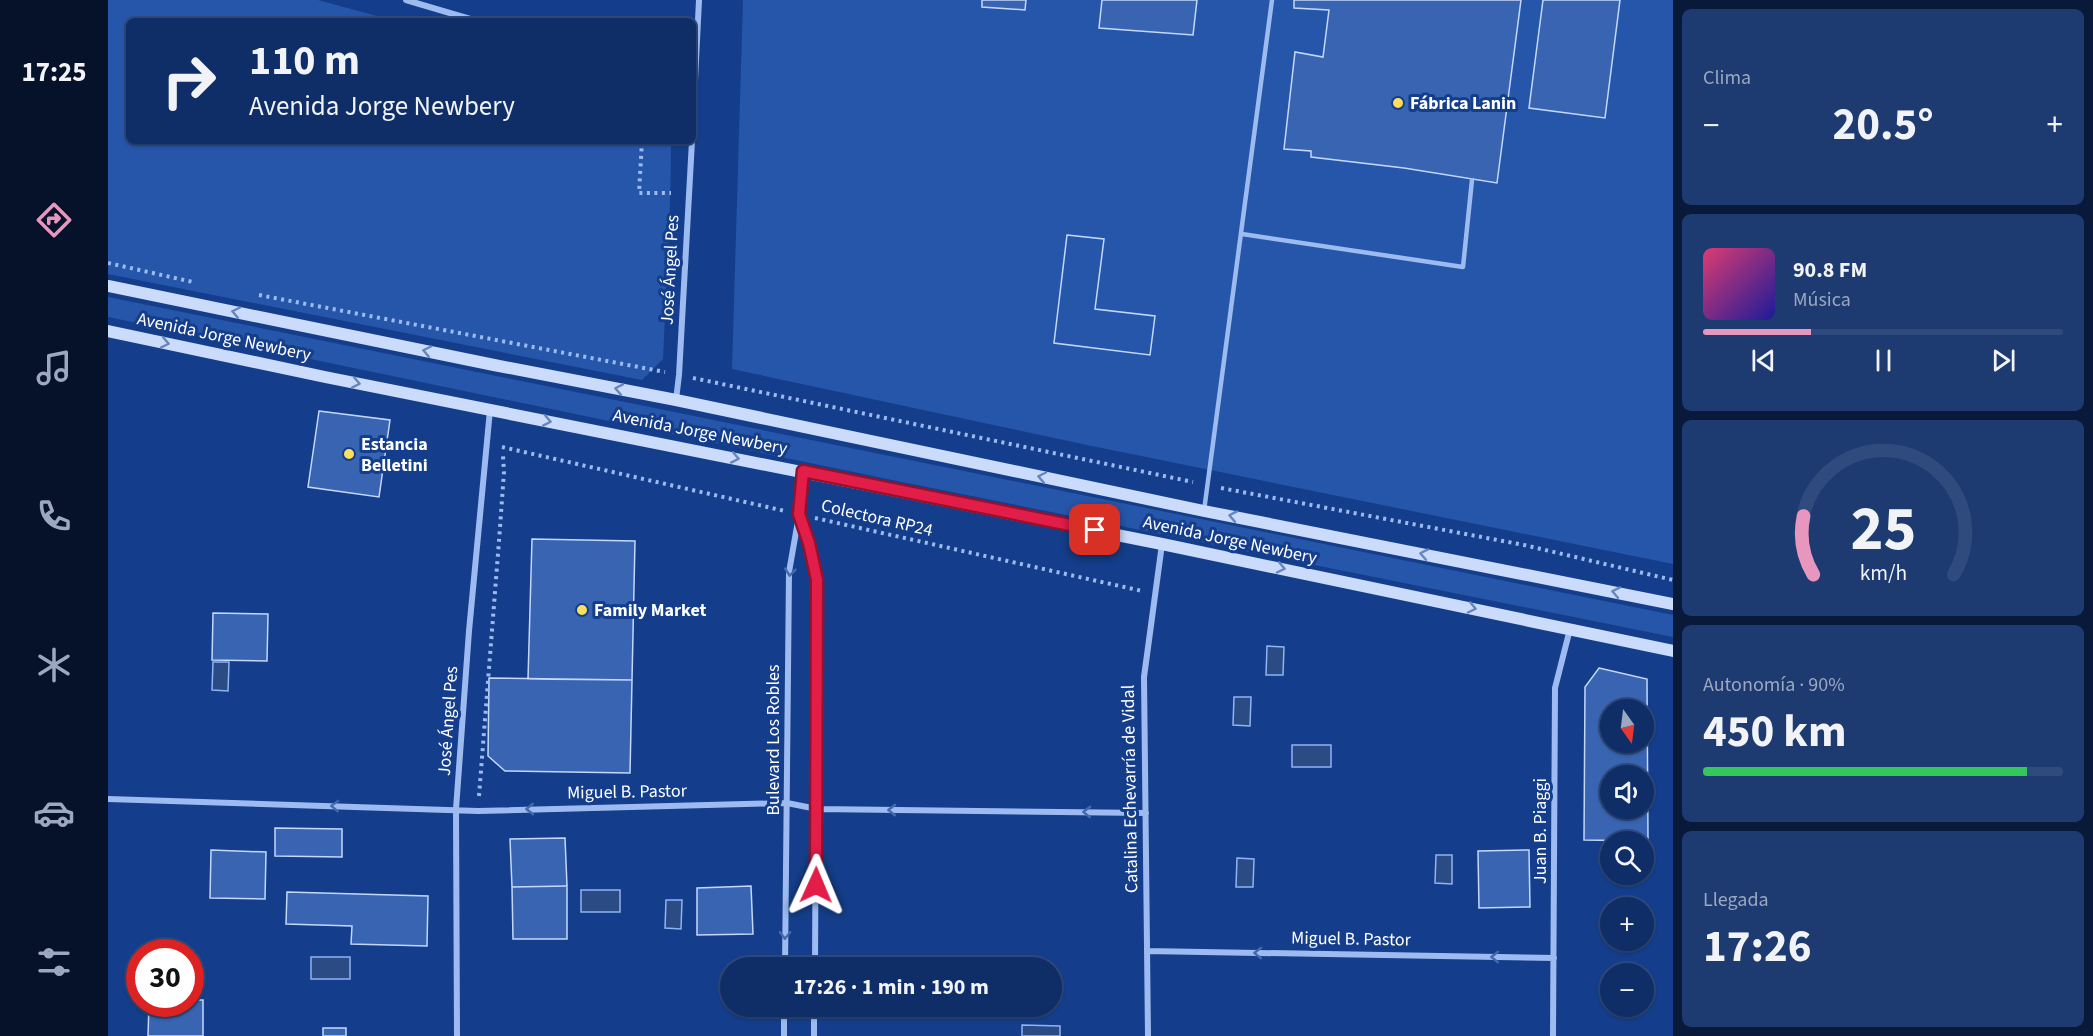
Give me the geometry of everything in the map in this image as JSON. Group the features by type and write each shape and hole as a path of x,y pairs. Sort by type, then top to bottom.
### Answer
{"main road":[{"name":"Avenida Jorge Newbery","path":"108,286 676,400 1204,511 1673,604"},
{"name":"Avenida Jorge Newbery","path":"108,331 1162,544 1673,651"}],"street":[{"path":"406,0 467,18"},
{"path":"696,41 699,0"},
{"name":"José Ángel Pes","path":"676,400 692,144"},
{"name":"José Ángel Pes","path":"458,1036 456,809 490,410"},
{"name":"Bulevard Los Robles","path":"785,957 789,572 799,514 803,471"},
{"name":"Bulevard Los Robles","path":"799,514 809,543 817,580 815,957"},
{"name":"Catalina Echevarría de Vidal","path":"1148,1036 1144,677 1162,544"},
{"name":"Juan B. Piaggi","path":"1553,1036 1556,688 1570,629"},
{"name":"Miguel B. Pastor","path":"108,799 478,811 788,803 817,810 1146,813"},
{"name":"Miguel B. Pastor","path":"1147,951 1554,958"},
{"path":"784,1017 784,1036"},
{"path":"814,1017 814,1036"}],"lane":[{"path":"1204,511 1272,0"},
{"path":"1242,234 1463,267 1472,180"}],"path":[{"path":"642,144 639,194 671,193"},
{"path":"108,263 198,283"},
{"path":"255,294 679,375 1208,485 1524,545 1673,580"},
{"name":"Colectora RP24","path":"487,444 1155,594"},
{"path":"478,811 504,472"}],"shaded area":[{"path":"108,0 318,0 384,18 126,18 126,144 671,144 663,359 642,380 108,274"},
{"path":"743,0 1673,0 1673,564 1087,445 732,369"},
{"path":"108,297 1673,615 1673,637 902,482 108,317"},
{"path":"1267,646 1284,647 1283,675 1266,675"},
{"path":"213,662 229,662 228,691 212,690"},
{"path":"1234,697 1251,697 1250,726 1233,725"},
{"path":"1292,745 1331,745 1331,767 1292,767"},
{"path":"1436,855 1452,855 1452,884 1435,883"},
{"path":"1237,858 1254,859 1253,887 1236,887"},
{"path":"581,890 620,890 620,912 581,912"},
{"path":"666,900 682,900 681,929 665,928"},
{"path":"311,957 350,957 350,979 311,979"},
{"path":"1022,1025 1060,1026 1060,1036 1022,1036"}],"building":[{"path":"982,0 1026,0 1025,10 982,7"},
{"path":"1102,0 1197,0 1193,35 1099,28"},
{"name":"Fábrica Lanin","path":"1294,0 1521,0 1497,183 1404,168 1311,157 1311,151 1284,149 1295,52 1323,57 1329,10 1294,8"},
{"name":"Fábrica Lanin","path":"1543,0 1620,0 1605,118 1529,108"},
{"path":"1067,235 1104,239 1095,309 1155,316 1150,355 1054,343"},
{"path":"1067,235 1104,239 1095,309 1155,316 1150,355 1054,343"},
{"name":"Estancia Belletini","path":"319,411 390,420 379,497 308,487"},
{"name":"Family Market","path":"532,539 635,541 632,680 528,679"},
{"path":"213,613 268,614 267,661 212,660"},
{"path":"1599,668 1647,679 1647,699 1600,699 1600,753 1647,753 1648,765 1600,765 1600,819 1648,819 1648,831 1600,831 1600,840 1584,840 1585,687"},
{"path":"489,678 632,680 630,773 505,771 488,756"},
{"path":"275,828 342,829 342,857 275,856"},
{"path":"565,838 567,886 512,887 510,839"},
{"path":"211,850 266,852 265,899 210,898"},
{"path":"1529,850 1530,907 1479,908 1478,851"},
{"path":"567,886 567,939 513,939 512,887"},
{"path":"751,886 753,934 697,935 697,888"},
{"path":"287,892 428,896 427,946 351,944 352,926 286,924"},
{"path":"149,1017 203,1017 203,1036 148,1036"},
{"path":"323,1028 346,1028 346,1036 323,1036"}],"place":[{"name":"Fábrica Lanin","path":"1398,103"},
{"name":"Estancia Belletini","path":"349,454"},
{"name":"Family Market","path":"582,610"}],"route":[{"path":"816,885 817,580 809,543 799,514 803,471 1095,530"}]}
